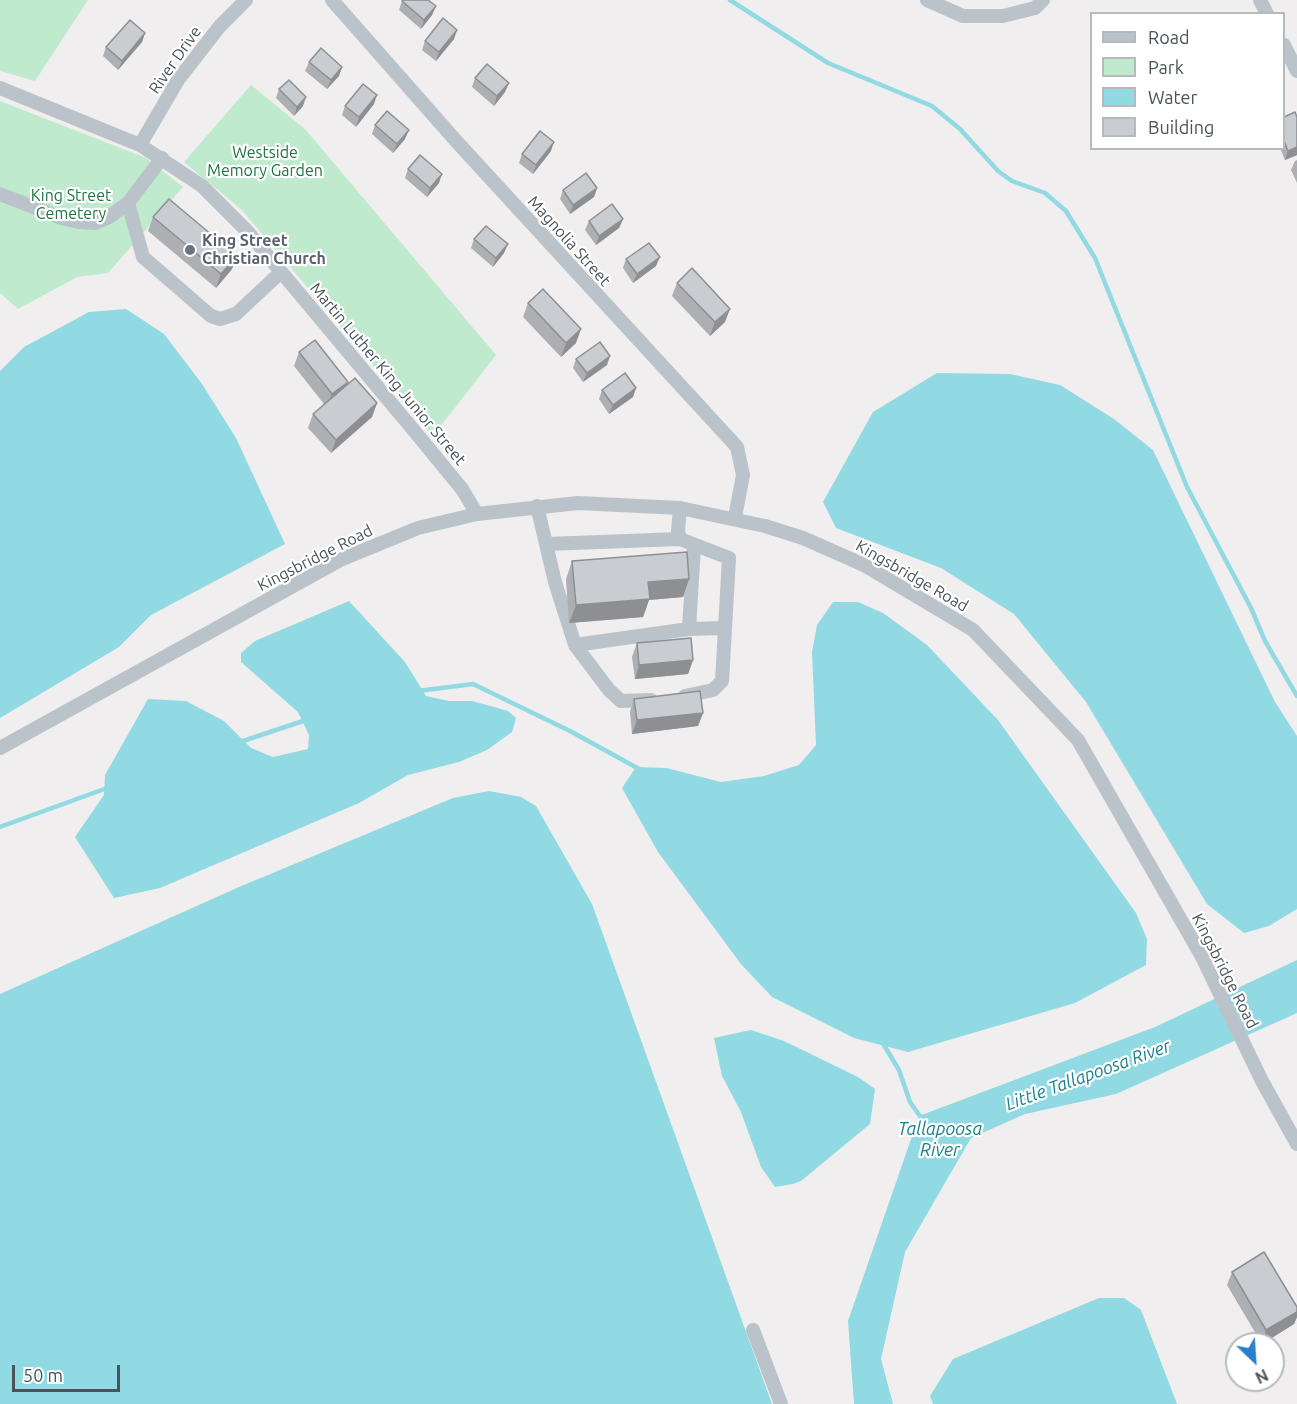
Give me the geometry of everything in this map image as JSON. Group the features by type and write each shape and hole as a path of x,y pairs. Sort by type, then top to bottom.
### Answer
{"street":[{"name":"River Drive","path":"140,144 178,80 220,26 246,0"},
{"name":"Magnolia Street","path":"332,0 465,151 737,447 743,476 735,518"},
{"path":"927,0 963,16 1003,16 1035,8 1043,0"},
{"path":"1285,47 1297,71"},
{"name":"Martin Luther King Junior Street","path":"0,88 140,144 202,186 228,210 281,272 462,489 477,514"},
{"path":"0,194 80,222 95,223 109,217 128,203 162,158"},
{"path":"128,203 143,257 211,316 220,319 236,314 281,272"},
{"name":"Kingsbridge Road","path":"0,748 349,555 418,528 477,514 537,506 624,503 680,508 735,518 803,538 864,565 973,630 1078,740 1201,955 1262,1081 1297,1144"},
{"path":"537,506 546,544 575,645 609,690 621,701 669,698 713,690 722,681 729,558 680,539 546,544"},
{"path":"680,508 678,531 680,539"},
{"path":"688,629 694,546"},
{"path":"575,645 688,629 724,628"},
{"path":"753,1330 781,1404"}],"green space":[{"path":"0,0 88,0 35,81 0,71"},
{"name":"Westside Memory Garden","path":"251,85 305,129 496,355 433,436 242,210 184,162"},
{"name":"King Street Cemetery","path":"0,101 146,158 183,187 108,273 77,277 18,309 0,293"}],"water":[{"path":"126,309 164,334 202,384 236,438 285,544 151,615 119,647 0,718 0,371 24,347 89,312"},
{"path":"937,373 1010,374 1060,385 1114,419 1153,450 1275,702 1297,736 1297,909 1269,926 1244,933 1207,904 1086,702 1014,614 941,568 836,528 823,502 873,412"},
{"path":"349,601 405,662 426,696 449,701 472,701 508,711 516,718 512,732 487,750 459,762 408,775 359,803 160,888 114,898 75,837 104,795 105,775 148,699 186,701 224,721 251,748 273,757 308,749 309,735 298,712 241,662 241,653 255,641"},
{"path":"833,602 858,602 883,613 927,645 998,720 1136,913 1147,939 1146,965 1075,1003 908,1052 854,1038 772,997 741,964 658,852 622,788 636,767 666,768 721,782 764,776 799,765 816,745 812,652 817,625"},
{"path":"489,791 521,797 536,806 592,904 772,1404 0,1404 0,994 239,887 453,798"},
{"name":"Tallapoosa River","path":"1297,960 1297,1013 1116,1094 1025,1114 971,1138 905,1252 881,1359 893,1404 854,1404 848,1321 919,1116 1155,1027"},
{"path":"751,1030 784,1041 858,1077 875,1089 870,1124 801,1181 793,1184 775,1187 761,1167 741,1112 722,1076 714,1038"},
{"path":"1099,1298 1124,1298 1141,1310 1177,1404 933,1404 930,1396 953,1359"}],"building":[{"path":"403,0 428,0 436,6 424,20"},
{"path":"443,18 457,30 439,52 425,41"},
{"path":"130,20 145,33 122,61 106,47"},
{"path":"321,48 342,67 331,80 309,62"},
{"path":"487,64 509,83 497,96 475,78"},
{"path":"289,80 306,97 297,107 279,89"},
{"path":"363,84 377,95 359,117 345,106"},
{"path":"387,111 409,130 397,144 375,125"},
{"path":"1295,112 1297,117 1297,147 1288,151 1285,144 1285,117"},
{"path":"540,131 554,142 536,165 522,154"},
{"path":"420,155 442,174 430,188 408,169"},
{"path":"586,173 597,188 573,205 563,190"},
{"path":"169,199 237,256 221,274 153,217"},
{"path":"612,204 623,219 599,236 589,221"},
{"path":"486,226 508,244 496,258 474,239"},
{"path":"649,243 660,257 637,274 626,259"},
{"path":"692,268 730,309 715,322 677,283"},
{"path":"543,289 581,329 566,343 528,303"},
{"path":"315,340 348,382 332,394 299,352"},
{"path":"600,342 610,356 587,373 576,359"},
{"path":"625,373 636,388 613,405 602,390"},
{"path":"355,378 377,403 336,440 313,414"},
{"path":"687,552 689,579 648,582 650,599 576,605 572,561"},
{"path":"691,638 693,660 639,665 637,643"},
{"path":"700,691 703,713 637,720 634,699"},
{"path":"1264,1252 1297,1307 1297,1312 1266,1330 1232,1272"}],"waterway":[{"path":"730,0 828,63 932,106 960,129 998,171 1012,181 1045,193 1066,211 1095,258 1187,487 1251,608 1265,641 1297,696"},
{"path":"418,691 473,684 570,731 641,770"},
{"path":"240,742 306,720"},
{"path":"0,827 110,787"},
{"path":"882,1042 899,1070 910,1102 922,1119"}],"place":[{"name":"King Street Christian Church","path":"190,250"}],"water label":[{"name":"Little Tallapoosa River","path":"1088,1075"}]}
